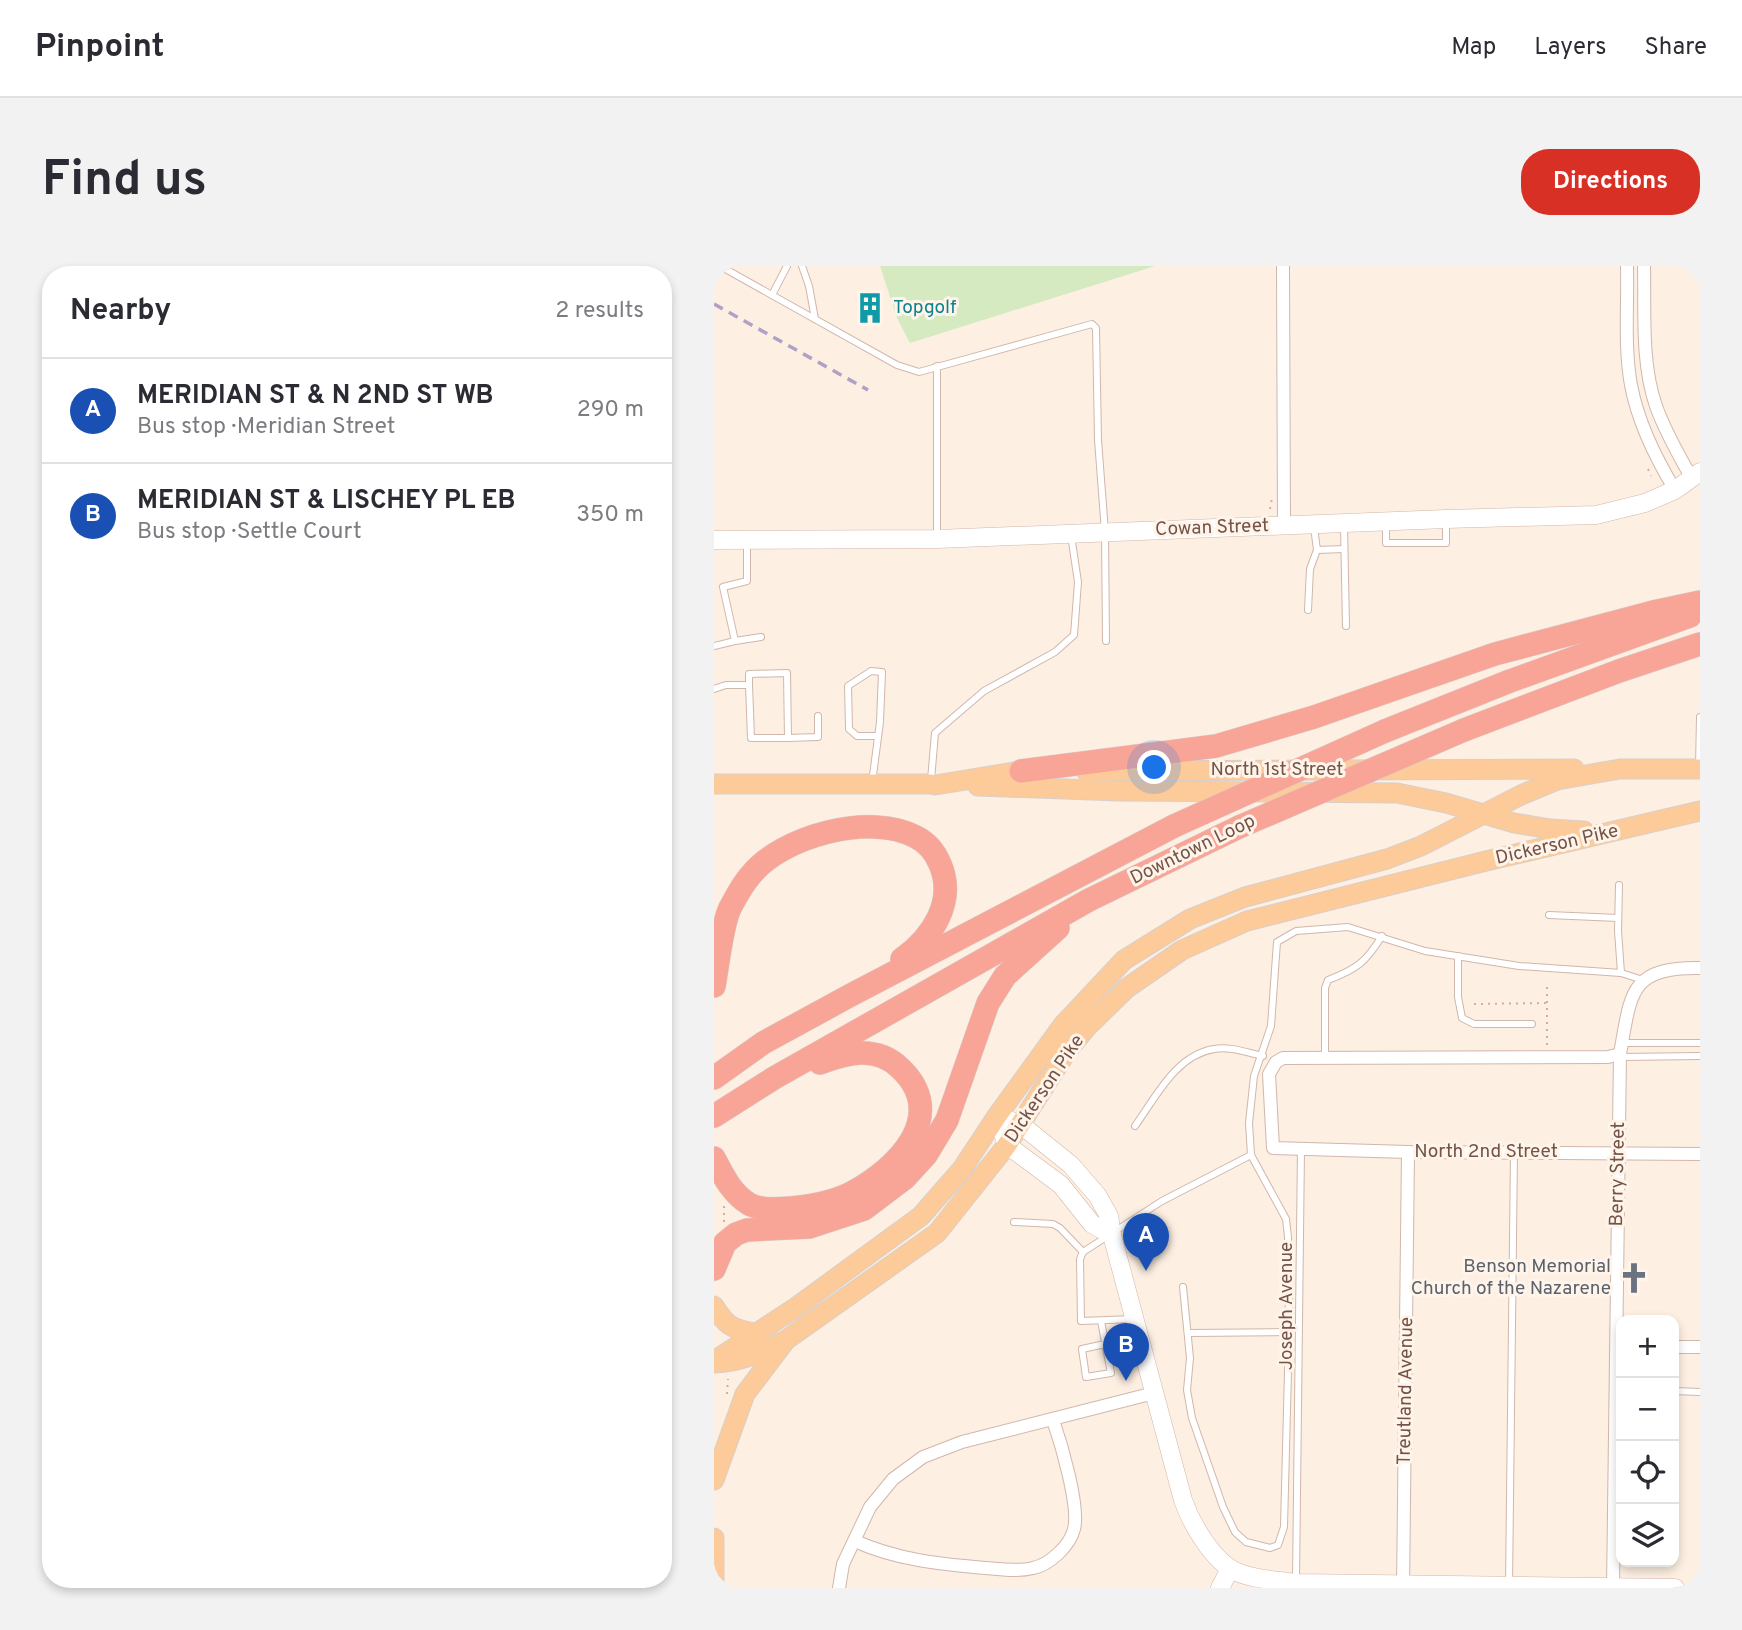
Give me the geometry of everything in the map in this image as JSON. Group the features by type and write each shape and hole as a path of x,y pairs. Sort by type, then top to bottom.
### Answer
{"highway":[{"path":"1021,771 1216,746 1314,716 1495,654 1700,602"},
{"name":"Downtown Loop","path":"714,1079 763,1044 849,996 1174,826 1385,731 1510,681 1700,612"},
{"name":"Downtown Loop","path":"714,1116 768,1081 1088,900 1238,827 1464,730 1619,671 1700,645"},
{"path":"714,986 729,911 751,875 778,853 836,830 863,825 904,831 919,838 935,852 948,888 943,908 931,931 911,953 849,996"},
{"path":"714,1269 725,1243 736,1234 747,1230 809,1227 853,1213 864,1209 905,1178 926,1155 947,1120 978,1027 988,1003 1005,976 1088,900"},
{"path":"714,1158 729,1187 750,1205 778,1209 799,1207 850,1194 874,1179 908,1148 916,1131 920,1115 919,1095 911,1080 897,1065 877,1055 860,1051 839,1056 768,1081"}],"main road":[{"name":"North 1st Street","path":"933,784 1021,771 1620,769"},
{"name":"Dickerson Pike","path":"719,1364 754,1334 795,1308 921,1216 962,1169 1063,1024 1124,960 1190,919 1234,901 1387,859 1421,846 1521,795 1557,780 1620,769 1699,769"},
{"name":"North 1st Street","path":"714,784 933,784 1118,791 1397,793 1550,830 1610,832"},
{"name":"Dickerson Pike","path":"714,1480 745,1394 786,1340 937,1233 1007,1145 1067,1051 1087,1027 1126,988 1182,950 1247,921 1700,811"},
{"path":"714,1306 725,1323 734,1329 754,1334"},
{"path":"719,1364 733,1363 786,1340"},
{"path":"714,1538 714,1588"}],"street":[{"path":"1283,266 1284,525"},
{"path":"1627,266 1631,384 1640,420 1654,454 1675,490"},
{"path":"1644,266 1647,365 1655,404 1669,437 1696,476"},
{"name":"Cowan Street","path":"714,540 937,539 1596,515 1645,503 1675,490 1696,476"},
{"path":"1325,1057 1608,1057 1620,1051 1632,996 1643,981 1660,970 1700,968"},
{"name":"Berry Street","path":"1619,1315 1620,1051"},
{"name":"North 2nd Street","path":"1325,1057 1283,1058 1276,1062 1269,1074 1273,1148 1408,1152 1700,1154"},
{"path":"997,1116 1020,1124 1071,1165 1097,1195 1109,1216 1134,1319 1189,1518 1199,1534 1230,1569 1296,1585 1675,1588"},
{"path":"997,1116 1007,1145 1061,1185 1091,1224 1112,1235"},
{"name":"Treutland Avenue","path":"1403,1586 1408,1152"},
{"path":"1679,1347 1700,1347"},
{"path":"839,1588 843,1564 870,1507 893,1479 923,1457 962,1442 1154,1393"},
{"path":"855,1541 905,1559 1008,1570 1035,1568 1059,1554 1074,1530 1075,1513 1061,1444 1053,1420"},
{"name":"Berry Street","path":"1613,1587 1617,1441"},
{"path":"1220,1588 1230,1569"}],"lane":[{"path":"720,266 897,365 919,372 1092,324 1096,328 1098,440 1105,532 1106,642"},
{"path":"772,295 787,266"},
{"path":"802,266 815,319"},
{"path":"937,366 937,539"},
{"path":"1344,524 1346,626"},
{"path":"1308,610 1310,569 1317,550 1314,525"},
{"path":"933,784 935,733 984,691 1055,652 1074,635 1078,582 1070,534"},
{"path":"735,641 723,587 747,581 746,540"},
{"path":"1317,550 1344,549"},
{"path":"714,646 761,637"},
{"path":"872,785 878,736 883,672 871,671 848,686 849,729 857,736 878,736"},
{"path":"788,737 787,673 749,674 751,738 818,737 818,716"},
{"path":"714,689 726,685 749,685"},
{"path":"1699,769 1700,717"},
{"path":"1619,886 1620,973"},
{"path":"1549,915 1618,918"},
{"name":"Joseph Avenue","path":"1183,1287 1190,1357 1187,1390 1192,1418 1223,1507 1235,1532 1245,1542 1270,1548 1278,1545 1284,1527 1289,1332 1286,1219 1251,1155 1250,1123 1254,1076 1271,1026 1277,942 1296,931 1348,927 1425,951 1519,966 1620,973 1643,981"},
{"path":"1325,1057 1325,988 1328,980 1353,971 1369,957 1382,936"},
{"path":"1458,956 1458,997 1462,1017 1474,1024 1532,1024"},
{"path":"1620,1051 1700,1043"},
{"path":"1135,1126 1188,1058 1214,1049 1231,1049 1263,1056"},
{"path":"1620,1051 1700,1056"},
{"path":"1296,1585 1301,1148"},
{"path":"1509,1587 1514,1153"},
{"path":"1134,1319 1081,1321 1080,1259 1083,1252 1162,1201 1251,1155"},
{"path":"1014,1222 1053,1224 1083,1252"},
{"path":"1101,1321 1111,1373 1086,1377 1082,1349 1105,1344"},
{"path":"1189,1333 1289,1332"},
{"path":"1679,1391 1700,1392"}],"path":[{"path":"1546,1052 1547,983"},
{"path":"1475,1004 1547,1003"},
{"path":"724,1195 723,1222 726,1226"},
{"path":"719,1364 727,1395 732,1400"}],"green space":[{"name":"Topgolf","path":"880,266 1155,266 910,343 897,318"}],"railway":[{"path":"714,304 868,390"}],"place":[{"name":"Topgolf","path":"870,308"},
{"name":"MERIDIAN ST & N 2ND ST WB","path":"1146,1271"},
{"name":"Benson Memorial Church of the Nazarene","path":"1634,1278"},
{"name":"MERIDIAN ST & LISCHEY PL EB","path":"1126,1381"}]}
